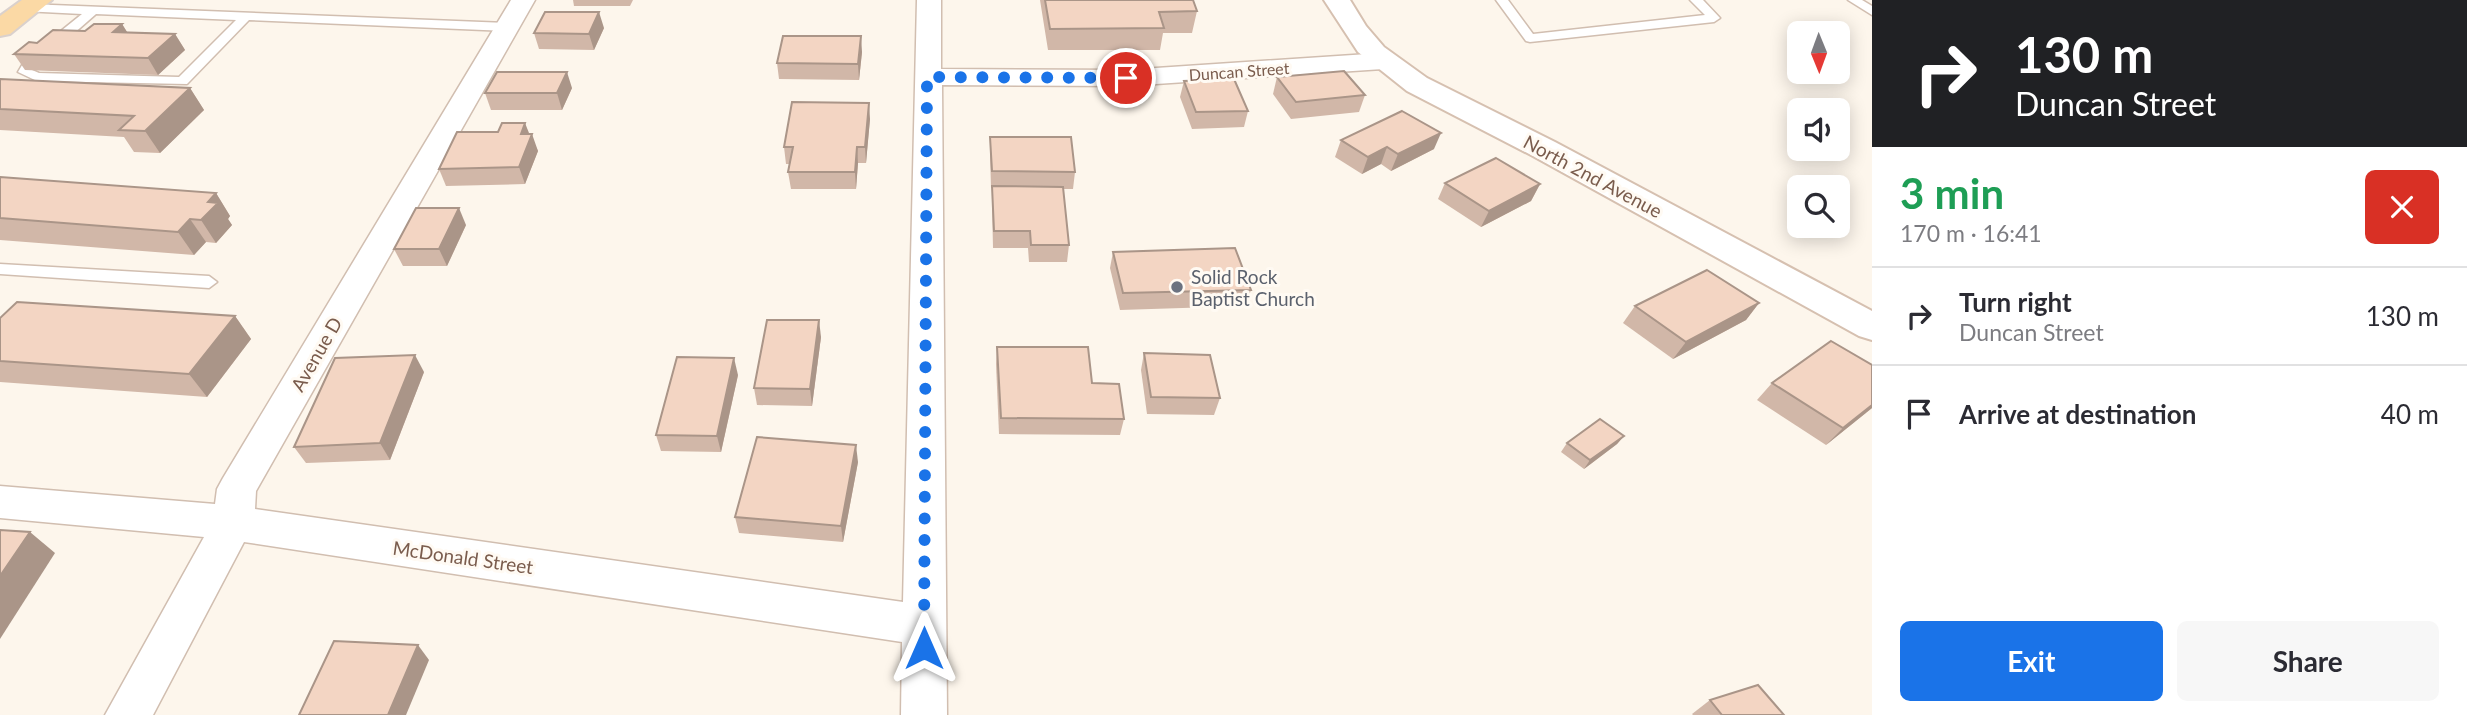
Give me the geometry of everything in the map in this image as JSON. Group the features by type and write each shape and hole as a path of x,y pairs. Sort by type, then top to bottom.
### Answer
{"main road":[{"path":"0,28 33,4"}],"street":[{"name":"Avenue D","path":"128,715 233,523 237,489 523,0"},
{"path":"924,715 929,0"},
{"name":"North 2nd Avenue","path":"1337,0 1355,32 1383,61 1421,86 1544,149 1872,327"},
{"name":"Duncan Street","path":"927,77 1126,78 1383,61"},
{"name":"McDonald Street","path":"0,502 233,523 924,625"}],"lane":[{"path":"1502,0 1530,38 1714,18 1696,0"},
{"path":"1854,0 1872,11"},
{"path":"33,4 93,11 507,27"},
{"path":"93,11 30,63 24,72 37,77 182,80 246,17"},
{"path":"0,269 209,282"}],"building":[{"path":"1045,0 1193,0 1197,11 1159,12 1164,28 1050,29"},
{"path":"545,12 599,12 589,34 534,33"},
{"path":"94,24 122,24 113,32 175,34 148,58 14,54 29,42 37,43 53,30 85,31"},
{"path":"783,36 861,36 858,64 777,63"},
{"path":"1344,71 1365,95 1296,102 1277,77"},
{"path":"497,72 567,72 557,93 485,93"},
{"path":"0,79 190,88 145,131 119,130 134,116 0,109"},
{"path":"1234,79 1248,111 1196,112 1184,81"},
{"path":"792,102 869,103 865,147 857,147 855,172 788,172 793,147 784,147"},
{"path":"1402,111 1441,133 1398,154 1387,147 1368,157 1341,140"},
{"path":"502,123 525,123 521,134 532,134 519,167 439,169 457,132 498,132"},
{"path":"990,137 1071,137 1075,172 992,171"},
{"path":"1496,158 1540,184 1489,211 1445,183"},
{"path":"0,177 216,193 208,202 218,203 201,220 190,219 178,232 0,218"},
{"path":"992,186 1063,187 1069,245 1031,245 1030,231 994,231"},
{"path":"416,208 459,208 439,249 394,249"},
{"path":"1235,248 1251,290 1123,293 1113,252"},
{"path":"1707,270 1759,303 1686,342 1635,306"},
{"path":"17,302 235,316 189,374 0,361 0,318"},
{"path":"767,320 819,320 810,389 754,388"},
{"path":"1831,341 1872,365 1872,405 1843,428 1772,383"},
{"path":"997,347 1088,347 1092,383 1119,384 1124,419 1001,418"},
{"path":"1144,353 1210,355 1220,398 1151,397"},
{"path":"415,355 380,443 294,447 335,358"},
{"path":"677,357 734,358 717,436 656,435"},
{"path":"1600,419 1624,436 1590,460 1567,443"},
{"path":"757,437 856,445 841,526 735,517"},
{"path":"0,530 30,532 0,576"},
{"path":"334,641 418,645 388,715 299,715"},
{"path":"1758,685 1784,715 1722,715 1710,700"}],"place":[{"name":"Solid Rock Baptist Church","path":"1177,287"}],"route":[{"path":"924,648 927,77 1126,78"}]}
